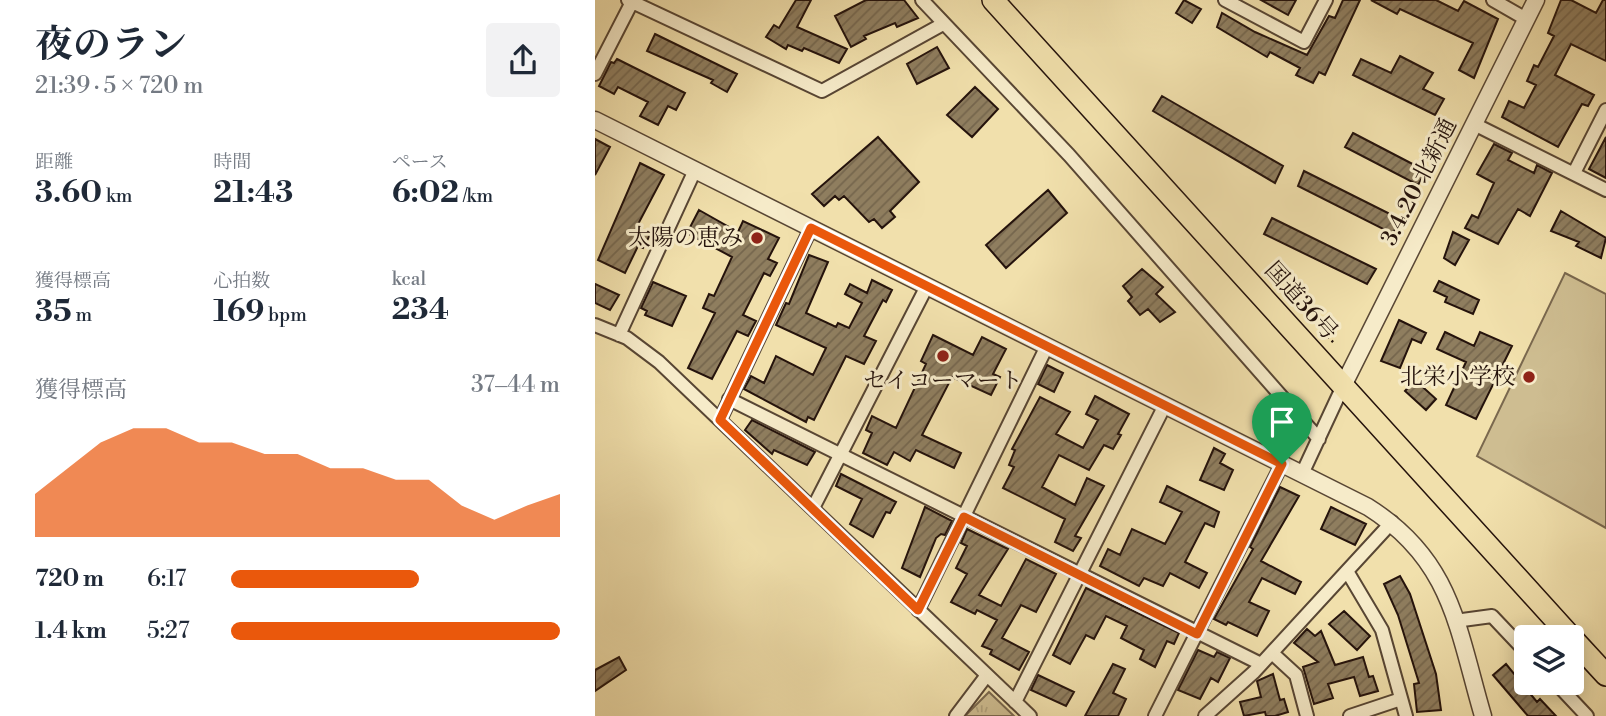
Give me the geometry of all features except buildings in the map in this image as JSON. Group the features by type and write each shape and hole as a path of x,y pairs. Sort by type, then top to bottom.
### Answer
{"highway":[{"name":"国道36号","path":"993,0 1560,625"},
{"name":"国道36号","path":"1584,651 1606,675"}],"street":[{"path":"922,0 1069,155 1319,439"},
{"path":"1225,0 1304,42 1326,0"},
{"path":"1493,0 1526,19"},
{"name":"3.4.20 北新通","path":"1343,386 1536,0"},
{"path":"595,75 631,1 822,91 943,24"},
{"path":"1574,173 1606,110"},
{"path":"595,120 1302,474 1392,522 1427,558 1448,598 1482,716"},
{"path":"1474,124 1606,190"},
{"path":"618,335 695,170"},
{"path":"720,420 811,228"},
{"path":"813,508 927,286"},
{"path":"595,325 618,335 659,362 1030,716"},
{"path":"918,610 1047,346"},
{"path":"1302,474 1343,386"},
{"path":"729,399 1261,664"},
{"path":"1015,702 1165,405"},
{"path":"1156,716 1282,464"},
{"path":"1210,715 1272,653 1392,522"},
{"path":"1347,572 1382,630 1406,716"},
{"path":"1455,621 1492,616 1514,639"},
{"path":"1272,653 1296,675 1307,716"},
{"path":"956,716 987,675"},
{"path":"1567,695 1587,716"},
{"path":"1350,716 1401,699"}],"path":[{"path":"1301,309 1334,343"}],"green space":[{"path":"1565,273 1606,294 1606,528 1477,456"},
{"path":"989,692 1014,716 965,716"}],"place":[{"name":"太陽の恵み","path":"757,238"},
{"name":"セイコーマート","path":"943,356"},
{"name":"北栄小学校","path":"1529,377"}],"route":[{"path":"811,228 1282,464 1197,634 964,517 918,610 720,420 811,228"}]}
